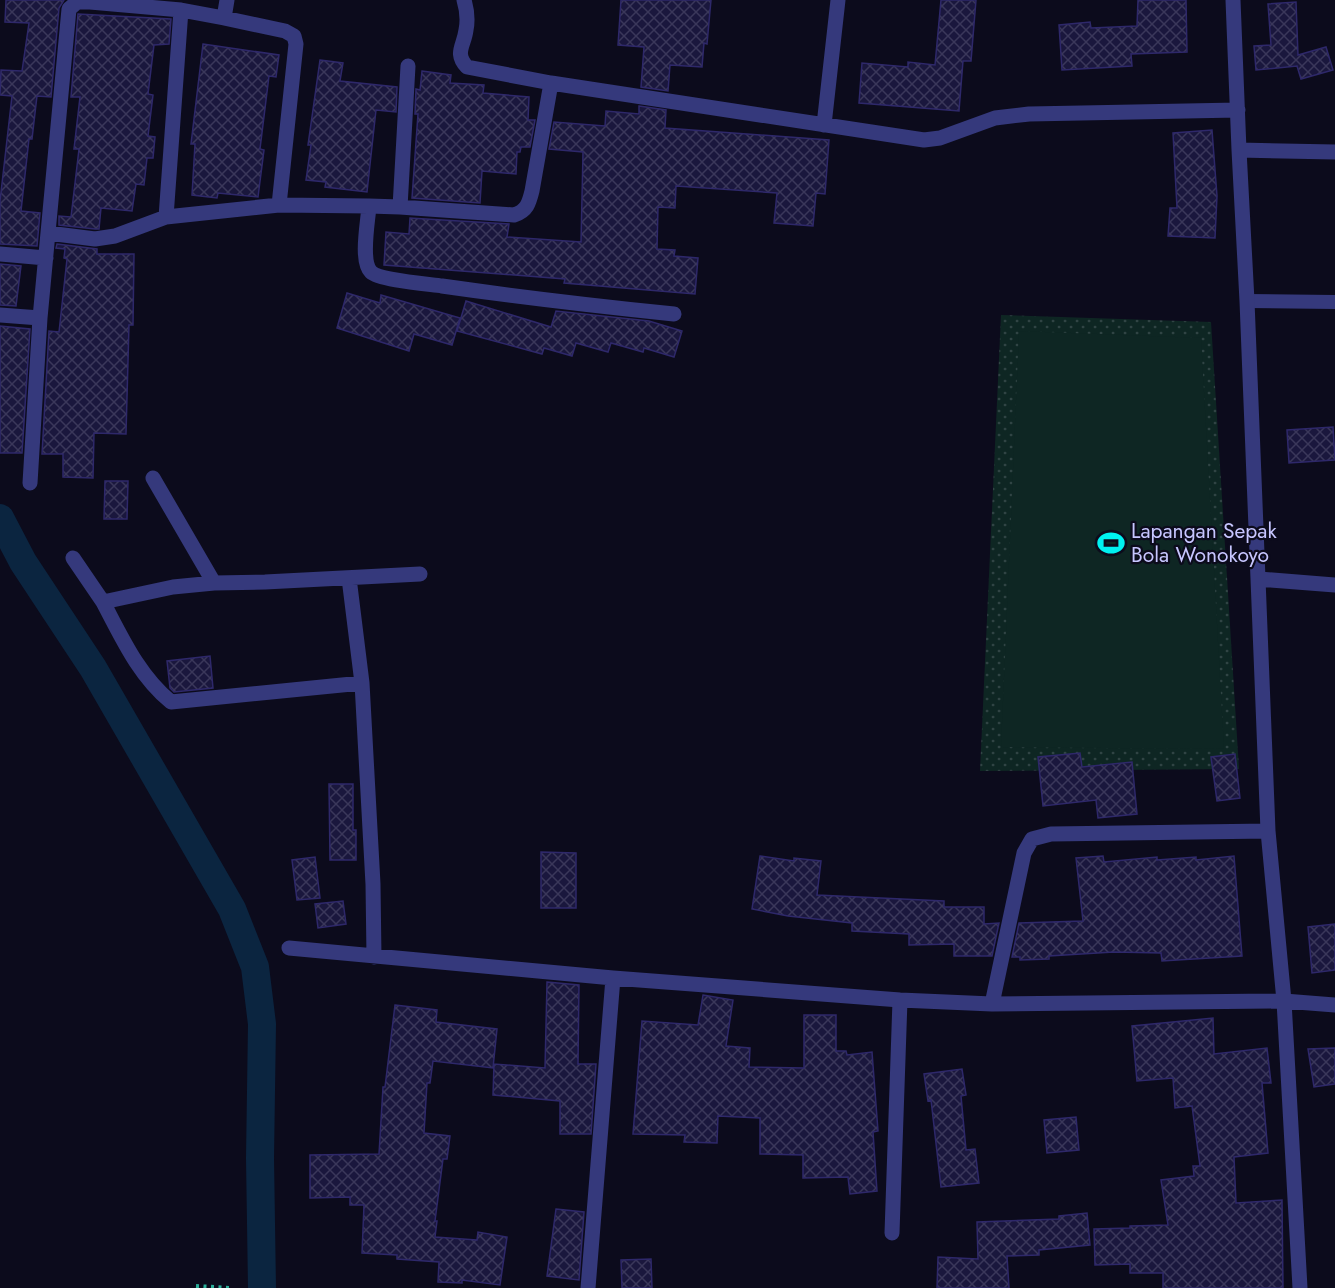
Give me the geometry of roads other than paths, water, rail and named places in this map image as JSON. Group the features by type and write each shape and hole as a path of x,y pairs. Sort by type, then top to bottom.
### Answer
{"street":[{"path":"224,18 227,0"},
{"path":"464,0 467,18 466,32 459,53 461,61 467,67 529,79 924,140 940,138 995,118 1029,114 1238,110"},
{"path":"824,125 838,0"},
{"path":"1233,0 1268,831 1284,1001 1300,1288"},
{"path":"30,483 40,318 69,9 77,2 90,2 181,10 285,31 294,36 296,44 279,206"},
{"path":"166,217 181,10"},
{"path":"400,207 408,66"},
{"path":"48,233 95,239 115,236 166,217 279,206 369,206 514,215 522,213 528,206 532,191 549,82"},
{"path":"1239,150 1335,152"},
{"path":"369,206 365,261 369,271 376,276 532,299 674,314"},
{"path":"0,254 46,258"},
{"path":"0,315 40,318"},
{"path":"153,478 214,583"},
{"path":"73,558 103,602 140,668 158,692 171,702 362,683"},
{"path":"103,602 173,587 214,583 420,574"},
{"path":"349,578 362,683 374,957"},
{"path":"1258,579 1335,585"},
{"path":"992,1004 1024,853 1032,839 1051,834 1268,831"},
{"path":"289,948 613,978 900,1000 992,1004 1284,1001 1335,1005"},
{"path":"588,1288 613,978"},
{"path":"892,1233 900,1000"}],"lane":[{"path":"1247,302 1335,302"}],"waterway":[{"path":"0,518 23,562 93,668 232,909 255,967 262,1024 260,1158 262,1288"}],"place":[{"name":"Lapangan Sepak Bola Wonokoyo","path":"1111,543"}]}
